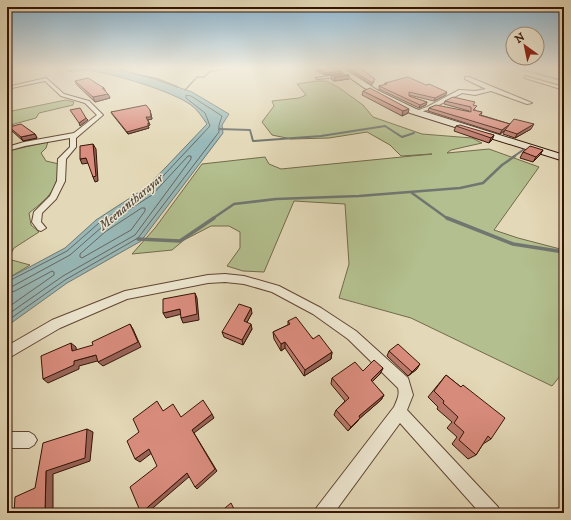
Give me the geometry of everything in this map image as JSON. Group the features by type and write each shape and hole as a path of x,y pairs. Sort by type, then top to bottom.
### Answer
{"main road":[{"path":"376,92 394,103 418,112 564,158"}],"street":[{"path":"7,149 24,144 75,135 100,115 92,104 85,100 64,96 60,92"},
{"path":"418,112 459,92"},
{"path":"501,92 529,102"},
{"path":"424,102 442,107"},
{"path":"41,228 36,222 38,212 53,197 61,182 62,159 73,147 73,138 75,135"},
{"path":"7,353 56,324 125,295 208,279 225,278 244,280 274,289 317,311 352,335 403,383 407,390 407,396 399,412 323,513"},
{"path":"399,412 492,513"},
{"path":"7,440 29,440"}],"green space":[{"path":"304,92 345,92 363,105 373,117 422,134 472,138 482,143 451,150 447,153 489,149 539,167 494,230 564,250 564,371 552,386 411,318 339,298 349,264 345,204 294,201 264,272 243,271 227,266 240,248 240,232 229,226 211,226 184,240 172,250 132,254 155,228 202,164 265,157 269,164 281,169 432,154 401,156 390,145 367,132 329,138 291,139 272,135 262,122 274,106 272,101 299,98 306,95"},
{"path":"66,100 74,102 73,105 39,113 36,118 7,126 7,112"},
{"path":"48,142 46,148 41,153 46,161 59,164 57,180 47,197 29,213 31,225 39,232 14,248 8,259 30,265 7,279 7,151"}],"water":[{"name":"Meenantharayar","path":"166,92 192,92 229,114 222,125 223,133 141,241 67,283 7,326 7,279 65,248 96,220 147,187 207,124 191,105"}],"building":[{"path":"88,92 106,92 108,94 93,97"},
{"path":"366,92 378,92 409,109 403,111"},
{"path":"393,92 409,92 409,96 427,102 420,105"},
{"path":"410,92 446,92 435,98"},
{"path":"453,97 475,102 473,105 477,106 473,110 482,112 479,115 510,124 502,130 429,108 436,105 471,112 471,107 445,101"},
{"path":"146,105 150,110 151,117 146,117 149,123 148,126 127,132 111,112"},
{"path":"80,108 86,118 79,123 70,110"},
{"path":"514,119 534,124 517,134 505,130"},
{"path":"21,124 35,134 21,137 9,127"},
{"path":"460,125 494,135 491,138 456,126"},
{"path":"93,144 96,176 93,177 86,158 80,159 80,146"},
{"path":"530,146 543,150 536,157 523,152"},
{"path":"195,293 197,314 181,318 180,309 163,313 163,299"},
{"path":"239,304 251,308 244,321 251,324 242,340 222,332"},
{"path":"296,317 313,339 319,335 332,352 305,370 285,342 281,344 273,332 290,324 288,321"},
{"path":"130,324 138,342 98,362 96,355 74,361 74,365 43,379 41,356 71,343 72,351 93,345 92,342"},
{"path":"398,344 420,364 412,372 389,351"},
{"path":"374,360 383,368 371,380 384,395 359,416 360,418 351,427 336,410 349,398 332,378 355,362 363,371"},
{"path":"446,375 461,387 463,385 505,418 491,439 488,436 476,455 459,440 464,432 454,423 458,417 443,403 444,401 434,391"},
{"path":"203,400 212,414 192,430 215,469 195,487 187,473 141,513 130,487 157,466 149,449 135,459 127,441 139,432 133,419 157,401 163,411 173,404 181,417"},
{"path":"87,429 85,458 46,471 45,513 14,513 15,497 35,488 43,443"},
{"path":"231,503 236,513 219,513"}],"waterway":[{"path":"219,129 250,130 253,141 321,136 385,126 402,137 414,133"},
{"path":"513,157 523,150"},
{"path":"212,219 234,204 276,199 359,196 460,188 483,183 502,165 515,156"},
{"path":"412,193 448,219"},
{"path":"138,239 180,241 214,218"},
{"path":"447,218 513,244 564,252"}]}
